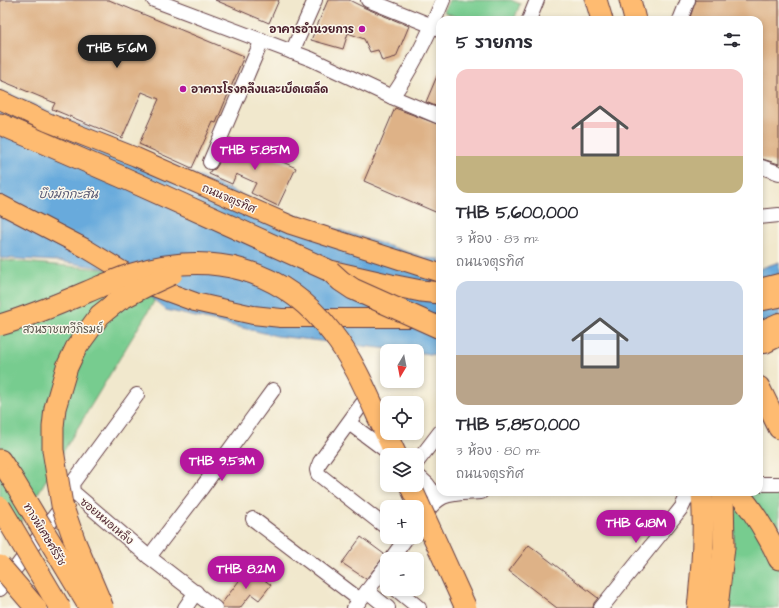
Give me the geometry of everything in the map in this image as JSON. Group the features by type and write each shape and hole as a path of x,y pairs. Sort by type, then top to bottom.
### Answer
{"highway":[{"path":"596,0 601,16"},
{"path":"630,0 634,16"},
{"path":"0,124 122,177 330,271 399,287 436,293"},
{"path":"102,608 75,542 62,505 53,450 55,408 68,367 76,348 100,315 119,300 195,264"},
{"path":"0,326 131,274 163,266 217,264 251,272 269,279 286,289 314,311 333,333 348,355 393,448"},
{"path":"330,271 341,281 353,288 436,326"},
{"path":"763,395 779,428"},
{"name":"ทางพิเศษศรีรัช","path":"0,460 90,608"},
{"path":"413,492 466,608"},
{"path":"698,608 703,565 704,518 702,496"},
{"path":"719,608 724,547 723,496"},
{"path":"740,496 761,524 779,559"},
{"path":"0,507 60,608"},
{"path":"5,576 36,608"}],"main road":[{"name":"ถนนจตุรทิศ","path":"0,100 47,122 136,157 291,225 436,273"},
{"path":"0,124 24,120 47,122"},
{"path":"0,203 154,287 195,302 253,315 281,318 412,318 436,320"},
{"path":"763,287 779,283"},
{"path":"763,301 779,298"},
{"path":"764,341 779,322"}],"street":[{"path":"154,0 311,59 392,98 436,115"},
{"path":"292,52 315,0"},
{"path":"368,0 436,28 392,98"},
{"path":"439,16 443,0"},
{"path":"530,16 537,0"},
{"path":"682,16 688,0"},
{"path":"210,162 262,40"},
{"path":"763,167 779,173"},
{"path":"763,217 779,215"},
{"path":"149,557 273,390"},
{"name":"ซอยหมอเหล็ง","path":"137,395 74,481 72,486 73,492 149,557 215,608"},
{"path":"362,404 320,462 317,470 318,474 380,523"},
{"path":"349,423 383,448"},
{"path":"424,453 436,437"},
{"path":"424,481 438,499"},
{"path":"763,484 779,484"},
{"path":"5,576 69,493 71,491 73,492"},
{"path":"424,514 429,507 443,496"},
{"path":"602,608 671,522 682,507 687,496"},
{"path":"692,608 698,563 699,496"},
{"path":"719,608 725,580 728,532 726,496"},
{"path":"253,519 360,600 388,608"},
{"path":"0,558 5,576 26,608"},
{"path":"5,576 43,608"},
{"path":"360,600 380,579"},
{"path":"185,608 196,592"},
{"path":"404,596 419,608"}],"green space":[{"path":"449,0 511,0 520,4 516,16 454,16 444,12"},
{"name":"สวนราชเทวีภิรมย์","path":"0,260 123,271 155,300 17,528 0,516"},
{"path":"779,487 779,608 728,608 730,600 734,532 730,496 763,496 763,488"}],"water":[{"name":"บึงมักกะสัน","path":"0,90 272,208 426,258 436,259 436,355 424,353 424,344 380,344 380,348 277,336 166,310 123,271 57,261 0,258"},
{"path":"779,262 779,346 763,353 763,268"}],"building":[{"name":"อาคารโรงกลึงและเบ็ดเตล็ด","path":"0,0 109,0 244,56 216,123 213,122 192,168 139,144 159,99 142,92 122,138 52,109 55,103 0,80"},
{"path":"215,0 279,0 269,23"},
{"name":"อาคารอำนวยการ","path":"328,0 349,0 409,26 396,57 382,61 378,50 370,52 364,39 348,33 343,49 311,40"},
{"path":"696,0 779,0 779,164 763,159 763,16 690,16"},
{"path":"436,78 436,106 426,102"},
{"path":"395,108 436,123 436,212 364,181"},
{"path":"230,138 296,168 278,206 251,193 256,183 236,174 232,184 209,174 211,170 215,169 218,165"},
{"path":"361,537 381,552 380,552 380,562 366,579 342,563"},
{"path":"529,545 598,598 594,603 593,608 557,608 509,571"},
{"path":"249,568 271,585 259,600 251,594 240,608 223,608 222,603"}],"place":[{"name":"อาคารอำนวยการ","path":"362,29"},
{"name":"อาคารโรงกลึงและเบ็ดเตล็ด","path":"183,89"}]}
